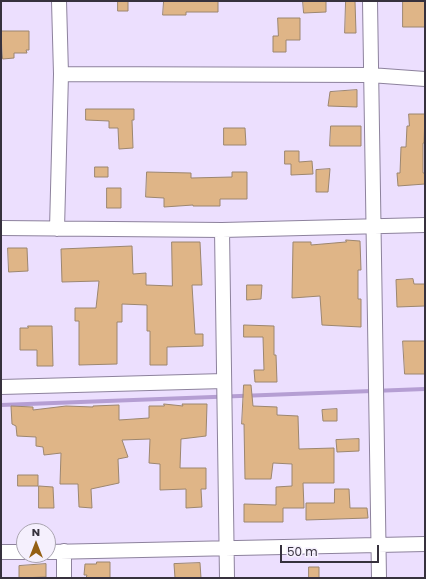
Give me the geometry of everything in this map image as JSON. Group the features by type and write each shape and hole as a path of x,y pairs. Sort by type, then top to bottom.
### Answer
{"street":[{"path":"57,228 61,74 59,1"},
{"path":"370,1 379,578"},
{"path":"61,74 370,75 425,79"},
{"path":"1,228 222,230 425,225"},
{"path":"222,230 227,578"},
{"path":"1,387 224,381"},
{"path":"56,552 425,544"},
{"path":"64,551 64,578"},
{"path":"1,552 16,552"}],"building":[{"path":"118,1 128,1 128,11 118,11"},
{"path":"164,1 218,1 218,12 186,12 186,15 163,15"},
{"path":"303,1 326,1 326,12 304,13"},
{"path":"346,1 355,1 356,33 345,33"},
{"path":"403,1 425,1 425,27 403,27"},
{"path":"278,18 300,18 300,40 286,40 286,52 273,52 273,36 278,36"},
{"path":"1,31 29,31 29,50 26,50 27,53 14,53 14,58 3,59"},
{"path":"357,90 357,107 328,106 330,92"},
{"path":"86,109 134,109 134,120 132,120 133,148 119,149 118,128 109,128 109,121 86,120"},
{"path":"409,114 425,114 423,173 425,173 425,184 398,186 397,173 400,173 401,147 406,147"},
{"path":"331,126 361,126 361,146 330,146"},
{"path":"224,128 245,128 246,145 224,145"},
{"path":"285,151 299,151 299,162 312,161 313,174 291,175 291,164 285,164"},
{"path":"95,167 108,167 108,177 95,177"},
{"path":"330,169 328,192 316,192 316,170"},
{"path":"147,172 191,173 191,178 232,177 232,172 247,172 247,199 220,199 220,206 193,205 164,207 164,198 146,197"},
{"path":"107,188 121,188 121,208 107,208"},
{"path":"346,240 360,241 361,270 358,270 358,299 361,299 361,327 322,325 320,296 292,298 293,242 311,242 311,245 346,242"},
{"path":"172,242 200,242 202,285 192,285 195,334 203,334 203,346 167,347 167,365 150,365 150,331 147,331 147,305 122,304 122,322 117,322 117,364 79,365 79,321 75,321 75,308 96,308 99,281 62,282 61,249 132,246 133,274 146,273 146,285 172,286"},
{"path":"8,248 27,248 28,271 9,272"},
{"path":"413,279 414,284 425,284 425,306 397,307 396,280"},
{"path":"247,285 262,285 261,299 247,300"},
{"path":"244,325 274,326 274,355 276,355 277,382 255,382 254,370 264,370 263,337 244,337"},
{"path":"28,326 52,326 53,366 37,366 37,350 20,350 20,328 28,328"},
{"path":"403,341 425,341 425,374 405,374"},
{"path":"244,385 251,385 253,406 277,407 277,415 298,416 299,449 334,448 334,483 303,483 304,508 283,508 283,522 244,522 244,504 276,505 276,487 292,486 292,464 273,463 271,479 245,479 244,424 242,424"},
{"path":"164,404 183,406 182,404 207,404 206,436 181,439 180,468 206,468 206,489 201,489 202,507 186,508 186,489 160,490 160,464 149,463 150,439 122,440 128,457 118,459 119,483 91,489 92,508 79,507 78,484 60,484 61,453 44,455 43,447 36,446 36,437 17,436 16,426 12,424 11,406 33,407 33,410 66,406 93,407 119,405 119,420 149,418 149,406 164,406"},
{"path":"337,409 337,421 323,421 322,410"},
{"path":"359,439 359,451 337,452 336,440"},
{"path":"18,475 38,475 38,486 18,486"},
{"path":"39,486 53,487 54,508 39,508"},
{"path":"335,489 349,489 350,508 367,508 368,518 306,520 306,503 334,503"},
{"path":"97,562 110,562 110,578 86,578 87,575 84,575 85,564 96,564"},
{"path":"200,563 201,578 175,578 174,564"},
{"path":"46,564 46,577 19,578 19,566"},
{"path":"309,567 319,567 319,578 309,578"}],"waterway":[{"path":"1,405 425,389"}]}
